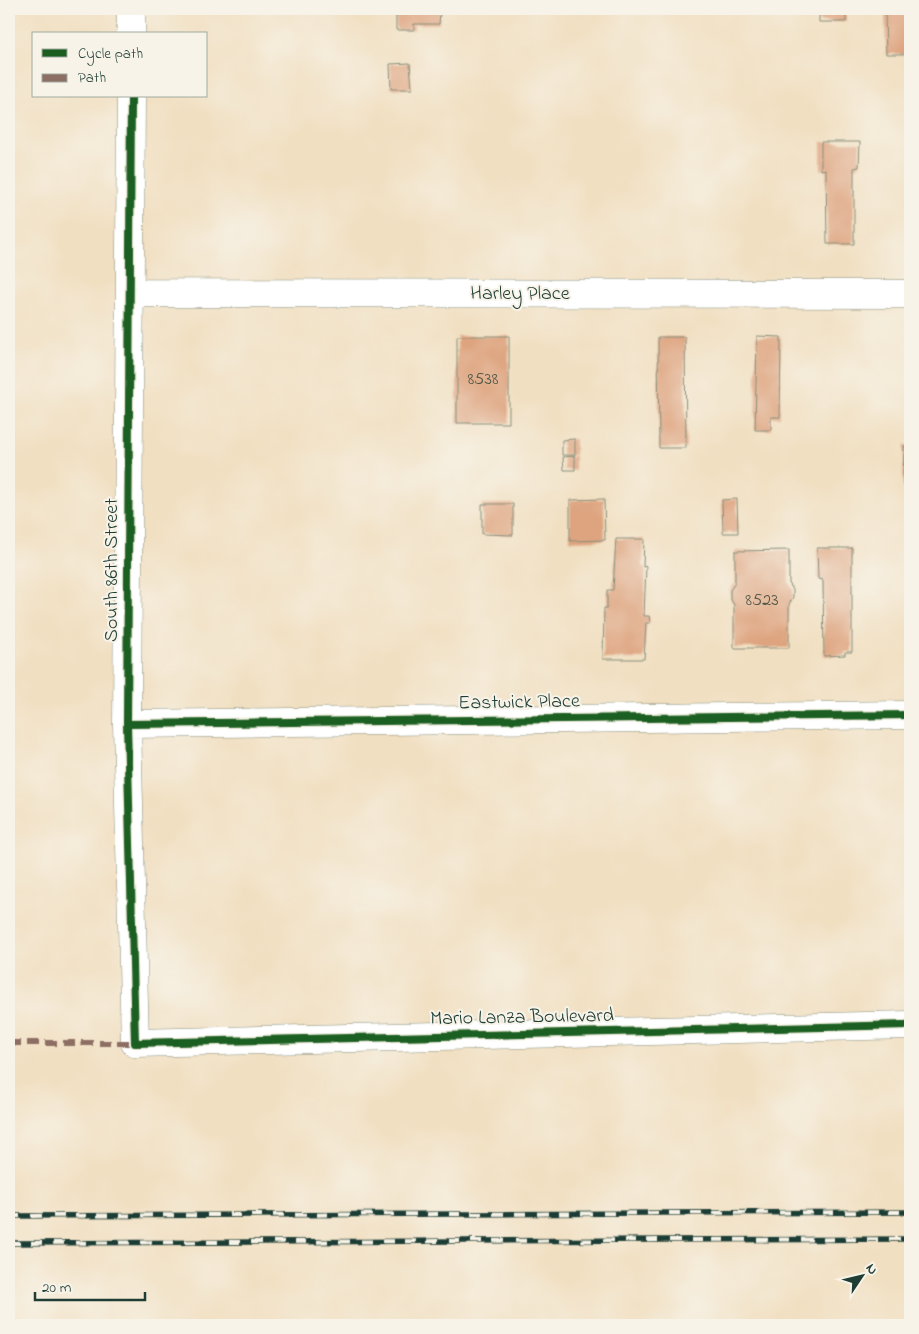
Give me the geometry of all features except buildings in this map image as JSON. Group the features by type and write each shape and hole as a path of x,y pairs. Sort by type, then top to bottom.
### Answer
{"street":[{"path":"131,9 131,32"},
{"name":"South 86th Street","path":"131,98 127,724 134,1043"},
{"name":"Harley Place","path":"130,293 910,294"},
{"name":"Eastwick Place","path":"127,724 910,716"},
{"name":"Mario Lanza Boulevard","path":"134,1043 910,1025"}],"railway":[{"path":"9,1216 910,1212"},
{"path":"9,1243 910,1239"}],"marked path":[{"path":"9,1043 135,1043"}],"cycle path":[{"path":"131,98 127,724 135,1043 910,1025"},
{"path":"127,724 910,715"}]}
